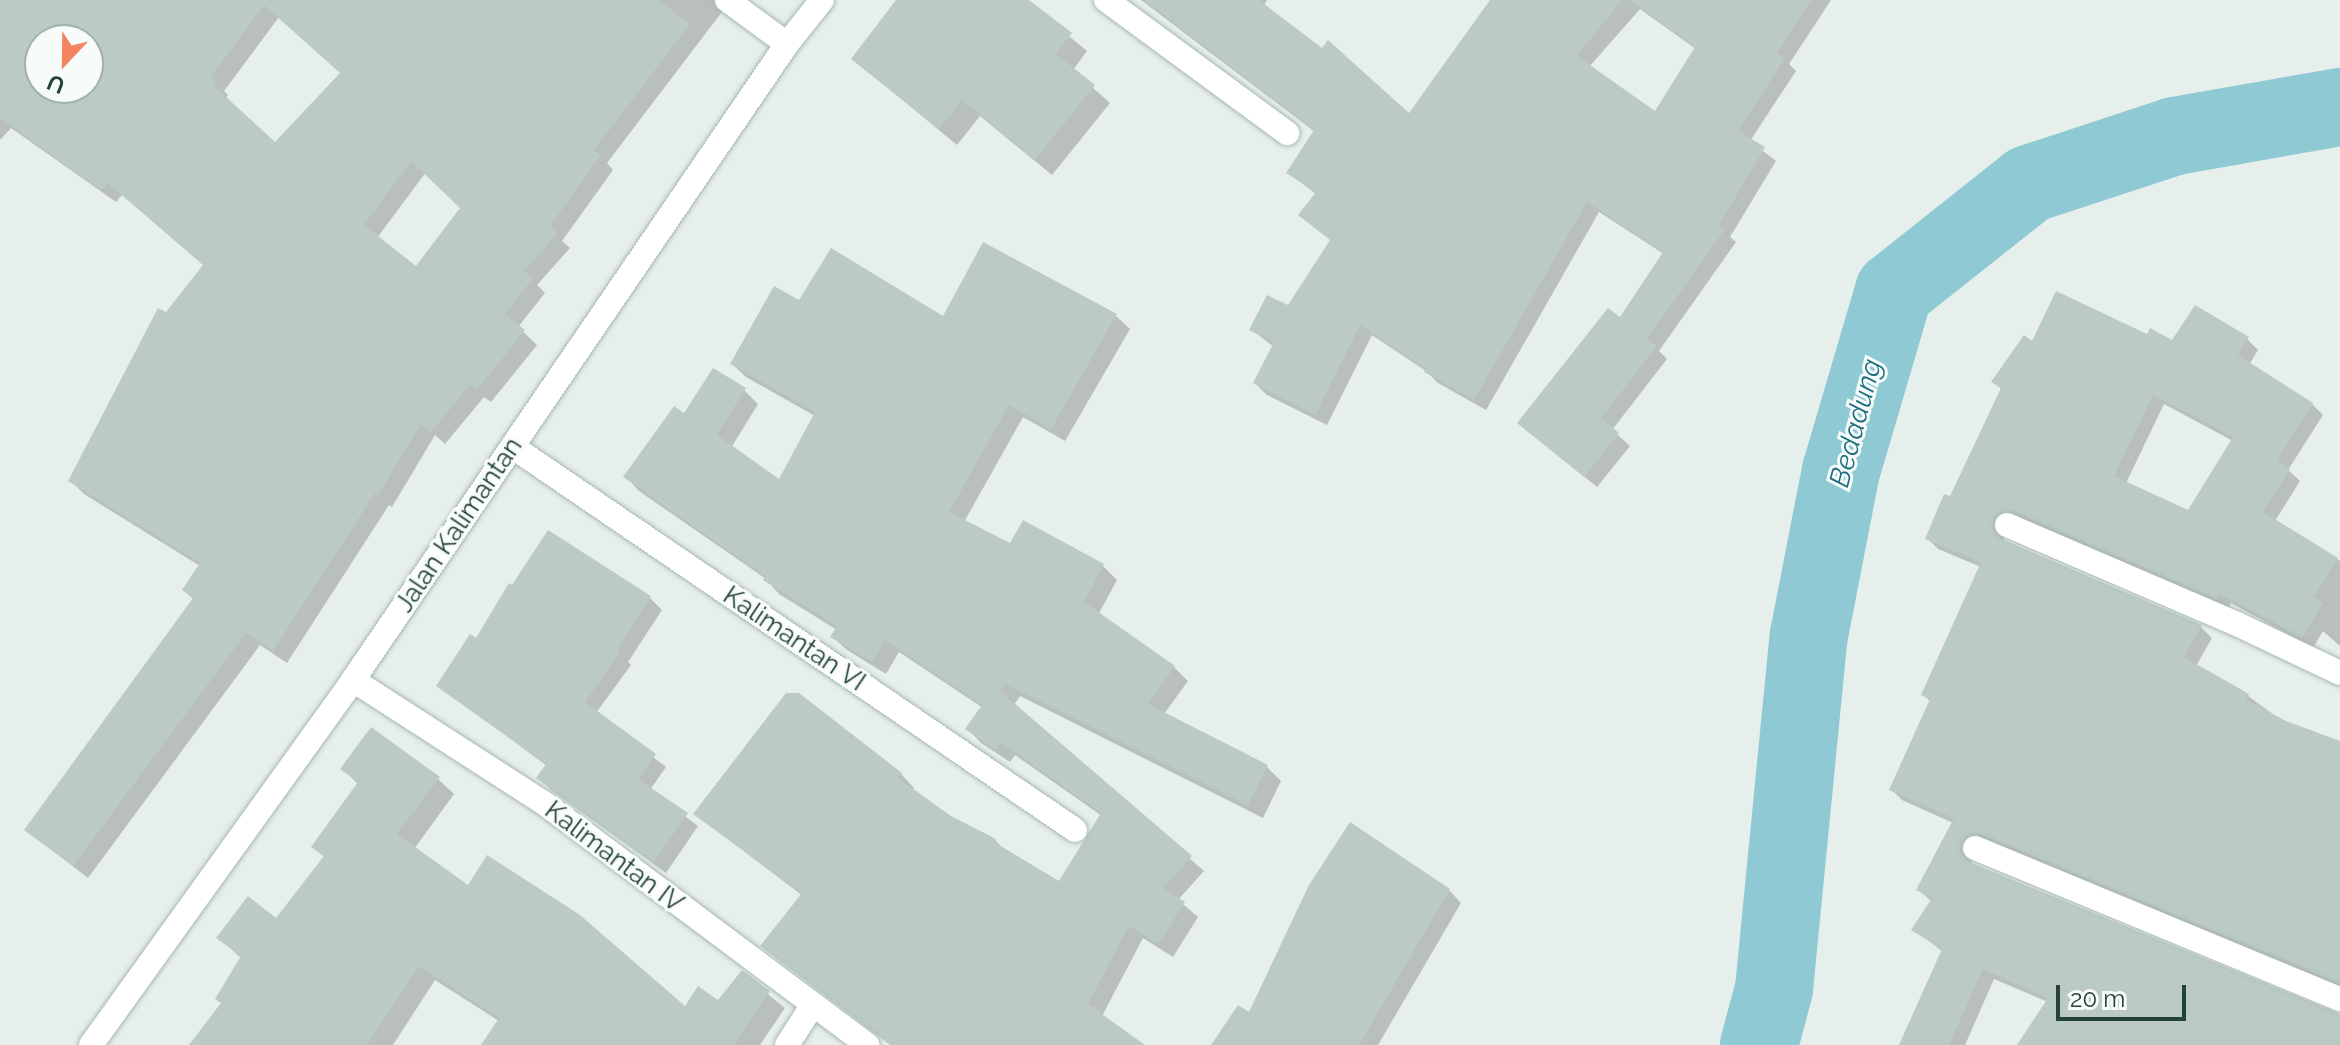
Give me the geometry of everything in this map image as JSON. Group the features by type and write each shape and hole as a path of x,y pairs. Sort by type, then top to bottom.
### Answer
{"street":[{"path":"727,0 787,44"},
{"name":"Jalan Kalimantan","path":"91,1045 353,680 787,44 822,0"},
{"path":"1106,0 1287,133"},
{"name":"Kalimantan VI","path":"513,447 1075,830"},
{"path":"2007,525 2237,624 2340,673"},
{"name":"Kalimantan IV","path":"353,680 544,803 867,1045"},
{"path":"1975,848 2340,999"},
{"path":"787,1045 812,1006"}],"building":[{"path":"0,0 658,0 690,24 594,150 601,155 550,226 558,233 524,271 533,278 505,314 525,330 477,390 470,385 431,432 421,424 378,495 375,493 273,651 246,633 73,866 24,830 193,598 182,590 200,563 68,481 158,308 166,312 203,265 108,183 101,190 0,118","holes":["264,5 340,73 275,142 213,85 216,81 211,77","411,161 460,208 416,266 364,225"]},
{"path":"896,0 1029,0 1072,33 1056,54 1095,85 1035,160 962,100 939,129 851,59"},
{"path":"1144,0 1259,0 1322,48 1328,40 1409,113 1490,0 1622,0 1577,56 1655,111 1695,47 1630,0 1811,0 1777,53 1785,58 1738,131 1765,147 1719,225 1725,229 1647,339 1657,346 1601,418 1619,433 1584,477 1517,423 1608,308 1620,317 1663,252 1587,202 1474,400 1424,372 1426,368 1360,325 1315,415 1253,383 1274,342 1249,330 1267,295 1288,305 1330,240 1298,215 1316,192 1286,173 1314,130"},
{"path":"983,242 1117,314 1051,429 1009,405 949,512 1010,543 1023,520 1104,564 1084,602 1175,666 1148,704 1268,765 1248,805 1005,684 1000,691 1192,856 1163,888 1185,902 1158,944 1129,926 1088,1004 1145,1045 890,1045 760,946 802,893 693,814 786,693 799,693 902,773 898,778 951,816 996,839 994,842 1059,881 1101,813 1001,742 995,750 965,729 982,705 885,640 872,662 830,637 837,626 763,580 765,576 623,477 674,406 684,413 713,368 746,388 717,435 779,479 815,412 730,364 774,286 799,300 831,248 943,316"},
{"path":"2056,291 2147,334 2150,328 2172,340 2195,305 2249,337 2238,355 2313,403 2277,460 2290,469 2263,512 2338,558 2314,597 2323,603 2302,638 2220,594 2217,599 2013,511 1999,513 1992,526 2001,539 2202,625 2184,657 2249,694 2246,700 2286,721 2340,741 2340,983 1981,834 1965,837 1960,851 1969,862 2340,1014 2340,1045 2017,1045 2048,998 1983,969 1949,1045 1899,1045 1942,949 1911,930 1932,898 1916,890 1954,818 1889,790 1930,699 1921,695 1981,562 1925,539 1944,494 1950,496 2001,388 1991,382 2024,335 2032,341","holes":["2153,395 2233,437 2188,510 2114,476"]},
{"path":"548,530 651,596 618,649 621,651 585,702 656,754 638,779 688,813 653,863 536,778 546,764 436,686 470,634 476,638 509,583 512,585"},
{"path":"371,727 440,777 397,834 468,885 487,855 580,915 685,1006 698,986 718,1000 742,970 770,991 734,1045 481,1045 499,1018 419,966 367,1045 189,1045 221,1003 215,999 241,956 216,938 248,896 276,918 324,856 311,847 358,782 340,769"},
{"path":"1350,822 1450,889 1359,1045 1211,1045 1238,1005 1249,1012 1309,885"}],"waterway":[{"name":"Bedadung","path":"1759,1045 1774,989 1809,635 1841,471 1894,291 2029,184 2175,136 2340,107"}]}
